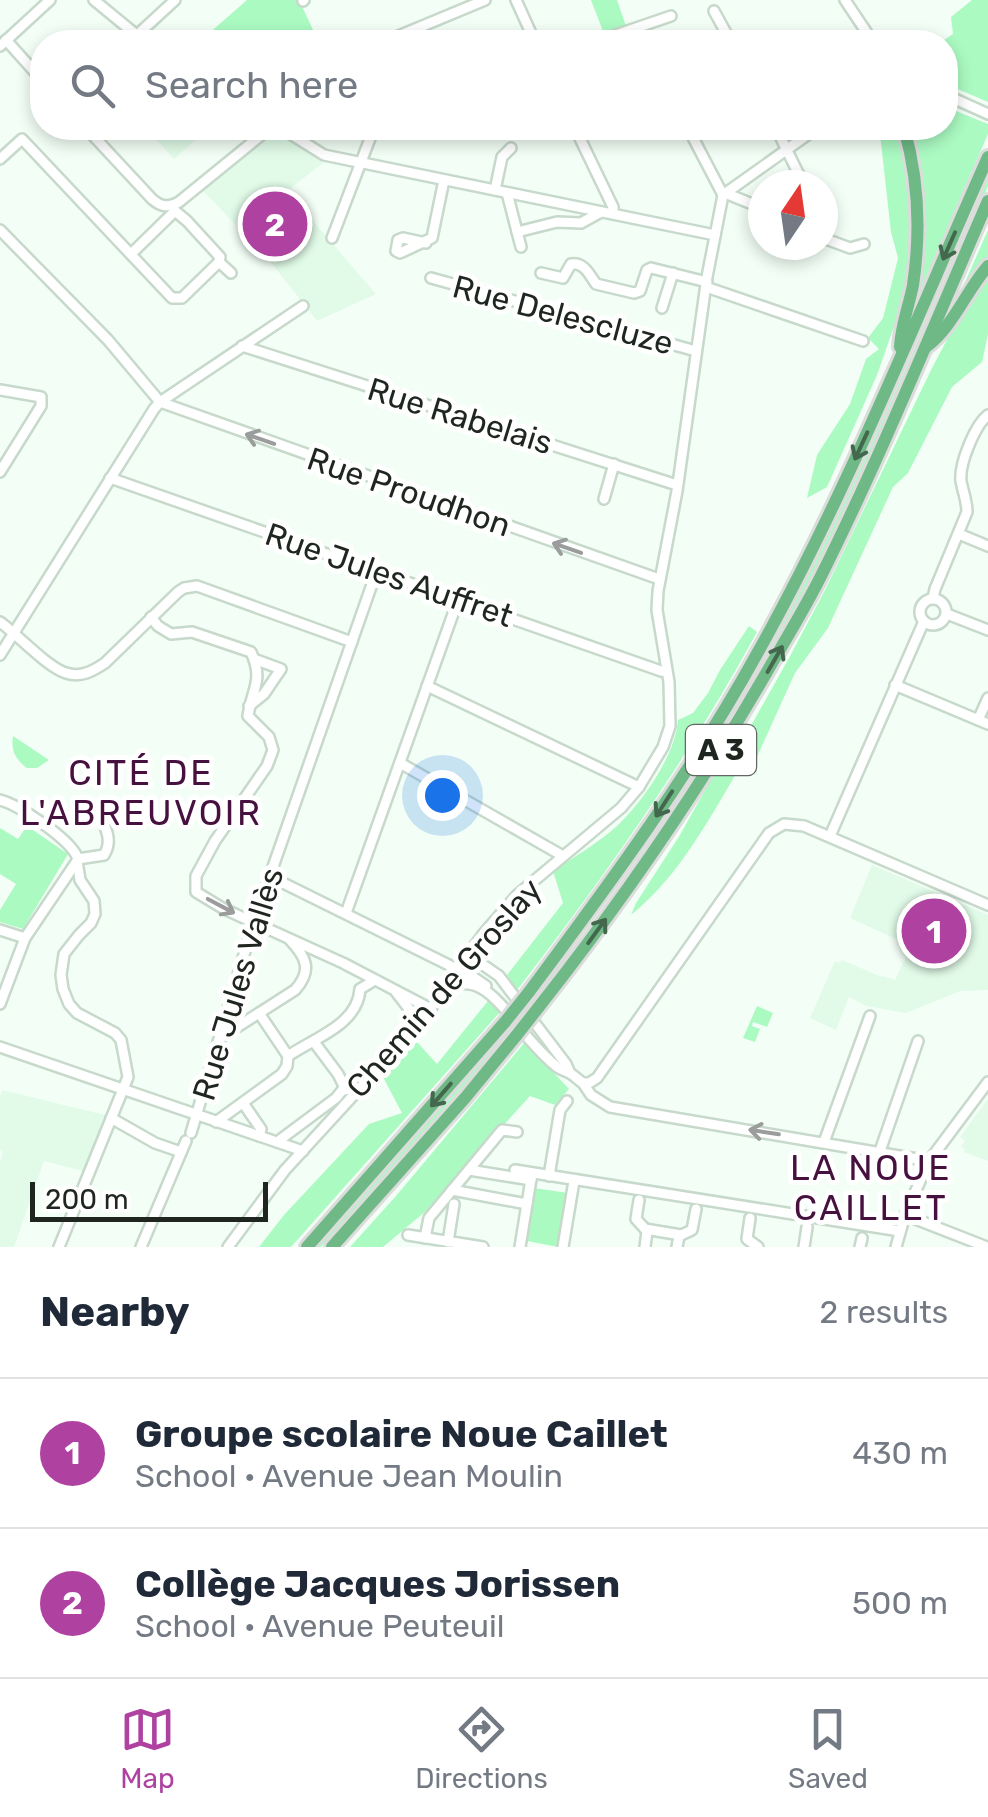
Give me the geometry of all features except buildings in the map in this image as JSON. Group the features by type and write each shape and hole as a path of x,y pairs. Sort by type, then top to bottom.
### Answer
{"highway":[{"path":"900,357 901,330 918,251 919,219 907,140"},
{"name":"A 3","path":"307,1247 530,992 647,830 756,656 828,517 988,157"},
{"name":"A 3","path":"332,1247 441,1126 592,938 679,815 746,709 820,576 988,202"},
{"path":"924,348 939,337 988,266"}],"street":[{"path":"30,69 3,43 50,0"},
{"path":"94,0 130,30"},
{"path":"149,30 175,0"},
{"path":"413,30 484,0"},
{"path":"516,0 530,30"},
{"path":"845,0 865,30"},
{"path":"714,10 725,30"},
{"path":"630,30 671,16"},
{"path":"958,101 988,114"},
{"path":"0,159 22,139 172,298 182,298 220,257 172,208 152,200 97,140"},
{"path":"131,254 172,208 255,140"},
{"path":"300,140 324,155 359,164 715,234"},
{"path":"332,238 369,140"},
{"path":"581,140 613,214"},
{"path":"694,140 723,197 748,204"},
{"path":"782,140 797,170"},
{"path":"723,197 801,140"},
{"path":"495,190 502,157 511,148"},
{"path":"426,243 434,235 444,180"},
{"path":"507,193 520,247"},
{"name":"Chemin de Groslay","path":"228,1247 348,1092 420,1023 479,940 518,895 621,808 639,788 668,738 667,672 657,610 659,579 678,484 706,284 723,197"},
{"path":"517,232 557,222 581,222 602,212"},
{"path":"0,230 108,340 160,402"},
{"path":"838,244 850,248 864,244"},
{"path":"219,262 231,273"},
{"path":"541,273 564,278 571,264 576,263 596,284 634,292 640,291 651,268 863,341"},
{"path":"662,308 672,273"},
{"name":"Rue Delescluze","path":"431,278 696,351"},
{"path":"0,655 160,402 304,306"},
{"name":"Rue Rabelais","path":"242,346 678,484"},
{"path":"0,390 41,397 41,406 0,472"},
{"name":"Rue Proudhon","path":"160,402 659,579"},
{"path":"933,598 967,512 962,467 980,422 988,416"},
{"path":"604,499 614,464"},
{"name":"Rue Jules Auffret","path":"110,478 667,672"},
{"path":"959,534 988,546"},
{"name":"Rue Jules Vallès","path":"141,1247 198,1116 254,921 377,570"},
{"path":"0,622 64,673 78,674 105,664 178,592 197,586 352,642"},
{"path":"947,614 935,625 924,621 920,613 922,604 933,598 942,601 947,614 988,630"},
{"path":"346,913 458,600"},
{"path":"151,617 171,634 192,632 251,652 258,679 248,716 268,738 273,750 267,766 215,841 196,876 196,892 431,1009 450,988 459,984 480,988 502,1002"},
{"path":"830,836 924,621"},
{"path":"249,706 264,694 282,669 254,659"},
{"path":"896,685 983,722 988,698"},
{"path":"427,686 639,788"},
{"path":"400,763 563,856"},
{"path":"0,800 51,829 76,852 80,880 94,901 95,914 92,923 64,954 63,989 68,1004 77,1013 121,1040 128,1077 59,1247"},
{"path":"0,1004 25,938 78,860 107,851 110,840 100,815"},
{"path":"479,940 483,954 499,976 570,1073 583,1083 596,1078 769,833 784,824 797,824 830,836 988,905"},
{"path":"271,876 474,976 502,1002 534,1044 560,1069 570,1073"},
{"path":"0,930 25,938"},
{"path":"220,1038 300,984 306,972 305,958 286,936"},
{"path":"305,965 325,954"},
{"path":"466,960 476,960 499,976"},
{"path":"288,1056 351,1016 357,1006 360,989 343,962"},
{"path":"360,989 375,980"},
{"path":"394,990 420,1023"},
{"path":"216,1122 282,1074 287,1066 288,1056 259,1013"},
{"path":"824,1142 870,1016"},
{"path":"880,1151 918,1041"},
{"path":"277,1142 348,1092 314,1042"},
{"path":"0,1047 303,1151"},
{"path":"896,1247 905,1215 929,1161 988,1082"},
{"path":"583,1083 589,1094 610,1107 929,1161"},
{"path":"550,1176 560,1110 567,1101"},
{"path":"243,1102 261,1129 259,1136"},
{"path":"111,1118 181,1152"},
{"path":"429,1241 429,1218 502,1130 517,1132"},
{"path":"469,1170 550,1176 900,1231"},
{"path":"514,1170 532,1177"},
{"path":"520,1247 532,1177"},
{"path":"563,1247 574,1180"},
{"path":"452,1190 527,1204"},
{"path":"639,1200 636,1222 646,1229 681,1235 692,1230 696,1209"},
{"path":"448,1242 454,1204"},
{"path":"905,1215 987,1247"},
{"path":"750,1218 747,1239 758,1247"},
{"path":"804,1247 807,1227"},
{"path":"645,1247 646,1229"},
{"path":"408,1235 483,1247"},
{"path":"676,1247 681,1235"}],"shaded area":[{"path":"157,140 195,140 174,159"},
{"path":"267,140 288,140 323,163 287,191 376,294 317,321 266,256 202,190"},
{"path":"872,865 988,915 988,990 960,991 906,1013 866,1006 849,997 836,1030 810,1018 835,961 842,960 895,980 911,946 850,918"},
{"path":"2,1090 105,1115 83,1171 44,1161 14,1247 0,1247"},
{"path":"988,1099 988,1161 964,1152 961,1147 965,1141 960,1137"}],"green space":[{"path":"247,0 299,0 313,30 213,30"},
{"path":"591,0 617,0 626,26 602,30"},
{"path":"972,0 988,0 988,102 958,89 958,30 953,30 951,17"},
{"path":"958,112 988,124 988,134 912,309 924,225 921,174 912,140 958,140"},
{"path":"881,140 901,140 913,197 912,250 900,309 877,375 827,487 807,498 817,455 850,404 866,359 879,349 868,338 883,318 898,258 891,232"},
{"path":"988,179 867,463 797,605 716,747 613,898 712,747 798,596 883,419"},
{"path":"988,230 988,260 961,291"},
{"path":"988,274 988,334 982,362 952,387 908,473 893,487 828,628 795,673 756,759 745,759 681,862 631,915 720,763 743,740 789,658 932,368 960,315"},
{"path":"749,626 757,632 674,771 517,990 507,975 563,903 553,871 610,832 637,804 664,763 678,720 693,713"},
{"path":"13,736 49,760 37,768 27,768 15,754"},
{"path":"27,826 68,854 23,929 0,922 0,910 16,884 0,874 0,828 18,839"},
{"path":"605,908 573,954 503,1039 317,1247 486,1057"},
{"path":"488,1001 500,1012 291,1247 259,1247 369,1124 402,1113 383,1077 417,1042 437,1064"},
{"path":"757,1006 773,1013 767,1027 753,1022 752,1026 760,1029 755,1042 743,1038"},
{"path":"525,1042 569,1089 555,1105 530,1096 426,1211 383,1247 350,1247 396,1196"},
{"path":"534,1188 568,1193 558,1247 525,1239"}],"place":[{"name":"Collège Jacques Jorissen","path":"275,224"},
{"name":"Groupe scolaire Noue Caillet","path":"934,931"}],"district":[{"name":"CITÉ DE L'ABREUVOIR","path":"141,793"},
{"name":"LA NOUE CAILLET","path":"871,1188"}]}
